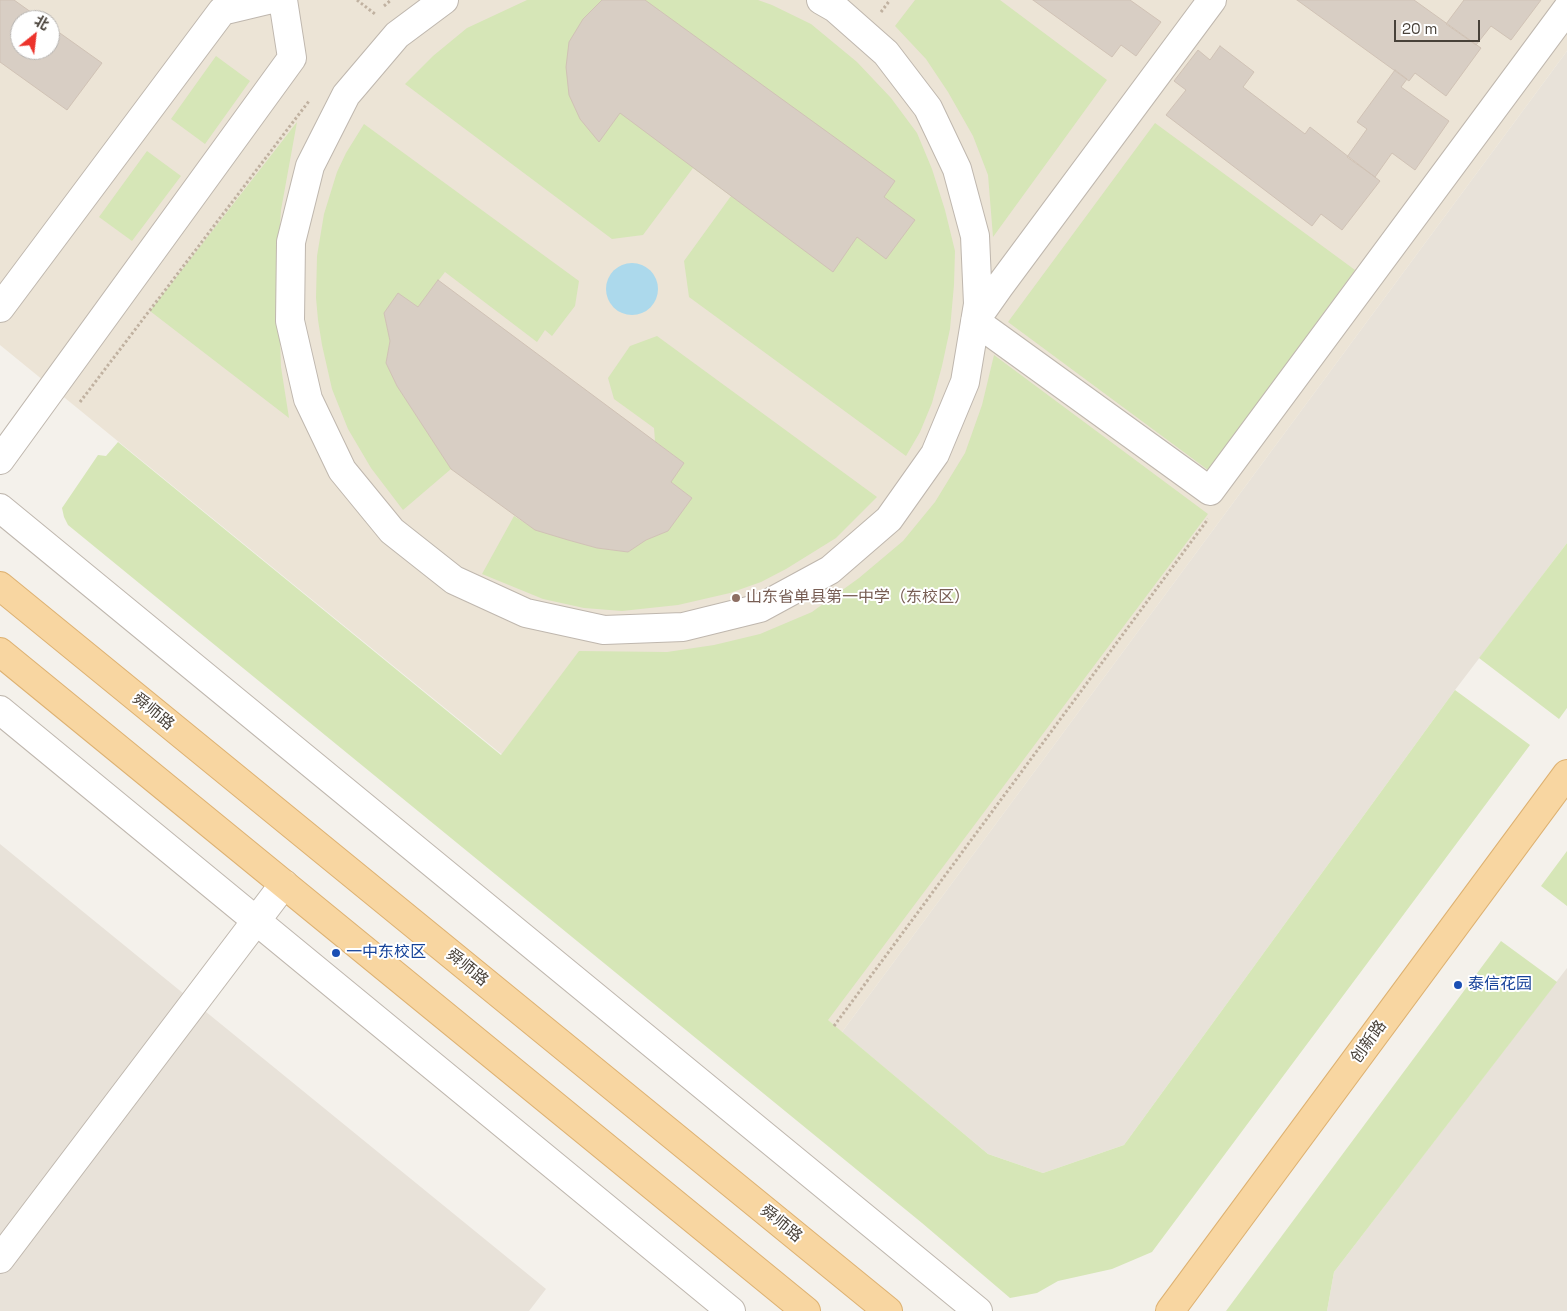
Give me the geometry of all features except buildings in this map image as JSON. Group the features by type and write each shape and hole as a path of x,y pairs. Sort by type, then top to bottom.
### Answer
{"main road":[{"name":"舜师路","path":"0,586 888,1311"},
{"path":"0,652 806,1311"},
{"name":"创新路","path":"1170,1311 1567,774"}],"street":[{"path":"0,308 222,11 268,0"},
{"path":"0,460 292,58 283,0"},
{"path":"444,0 397,35 346,95 310,166 291,242 290,321 308,399 342,470 392,531 454,580 526,613 604,630 683,628 760,608 830,570 889,519 935,454 965,382 978,304 975,236 957,169 928,108 886,53 832,3"},
{"path":"975,321 998,287 1212,0"},
{"path":"975,321 1210,491 1567,9"},
{"path":"0,508 978,1311"},
{"path":"0,710 731,1311"},
{"path":"0,1259 284,884"}],"path":[{"path":"357,0 375,14 369,22"},
{"path":"880,13 890,0"},
{"path":"76,408 310,100"},
{"path":"834,1026 1213,513"}],"shaded area":[{"name":"山东省单县第一中学（东校区）","path":"0,0 1567,0 1567,51 842,1032 0,345"},
{"path":"1567,51 1567,543 1455,690 1124,1145 1043,1173 988,1154 842,1032"},
{"path":"0,844 546,1289 529,1311 0,1311"},
{"name":"泰信花园","path":"1567,968 1567,1311 1327,1311 1334,1272"}],"green space":[{"path":"527,0 758,0 811,24 857,62 891,98 917,133 932,169 955,251 950,329 942,366 932,403 920,432 906,456 689,297 684,261 731,196 693,168 643,235 612,239 405,84 433,56 467,28"},
{"path":"915,0 1000,0 1107,80 993,237 988,175 973,136 948,92 926,59 895,26"},
{"path":"216,56 250,81 205,144 171,119"},
{"path":"297,122 281,210 277,266 281,367 289,418 150,311"},
{"path":"1155,123 1355,270 1208,470 1008,322"},
{"path":"364,124 579,281 575,306 552,336 545,330 537,342 445,272 418,307 398,293 384,313 390,341 386,363 397,386 451,469 403,510 371,468 348,429 332,389 318,320 316,298 317,256 324,214 337,172"},
{"path":"147,151 181,176 132,241 99,217"},
{"path":"657,336 877,497 836,538 786,569 761,582 730,593 678,605 622,611 584,608 543,599 482,574 514,516 536,530 597,548 628,552 646,540 668,531 692,498 671,482 684,463 655,441 654,428 614,399 608,378 630,346"},
{"path":"994,355 1208,514 828,1020 988,1154 1043,1173 1124,1145 1455,690 1530,745 1152,1252 1112,1269 1058,1281 1037,1293 1010,1298 922,1223 68,525 62,508 98,455 106,456 118,442 501,755 579,651 667,652 714,645 760,634 812,612 859,578 903,541 935,502 965,453 982,405"},
{"path":"1567,543 1567,708 1559,719 1479,658"},
{"path":"1567,851 1567,906 1541,886"},
{"path":"1501,941 1557,982 1334,1272 1327,1311 1226,1311"}],"water":[{"path":"627,263 637,263 651,270 658,284 658,294 651,308 637,315 627,315 617,311 610,304 606,294 606,284 610,274 617,267"}],"place":[{"name":"山东省单县第一中学（东校区）","path":"736,598"},
{"name":"一中东校区","path":"336,953"},
{"name":"泰信花园","path":"1458,985"}]}
